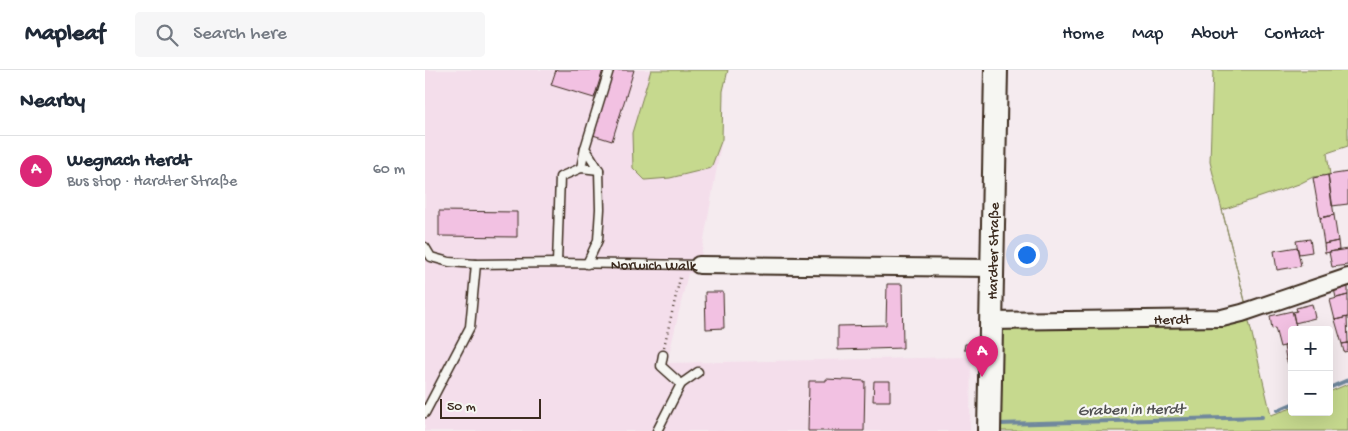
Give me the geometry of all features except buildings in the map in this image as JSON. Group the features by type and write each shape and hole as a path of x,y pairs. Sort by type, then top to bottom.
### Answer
{"main road":[{"name":"Hardter Straße","path":"989,431 996,70"}],"street":[{"name":"Norwich Walk","path":"691,265 991,268"},
{"name":"Herdt","path":"990,321 1222,318 1348,277"}],"lane":[{"path":"581,168 585,148 609,70"},
{"path":"585,148 599,170 600,209 598,240 587,264"},
{"path":"557,263 560,177 581,168 599,170"},
{"name":"Norwich Walk","path":"425,247 431,257 449,262 476,264 691,265"},
{"path":"425,413 471,327 476,264"},
{"path":"663,355 661,366 681,384"},
{"path":"657,431 681,384 698,372"}],"path":[{"path":"663,355 674,297 691,265"}],"shaded area":[{"path":"425,70 728,70 723,91 722,139 698,273 688,273 667,363 971,357 970,431 425,431"}],"green space":[{"path":"651,70 728,70 723,91 722,139 711,168 670,178 645,180 633,168 632,133"},
{"path":"1213,70 1348,70 1348,146 1327,153 1330,175 1313,177 1299,184 1222,210 1210,162"},
{"path":"1248,317 1271,415 1288,409 1288,416 1333,416 1333,390 1348,384 1348,431 989,431 990,321"}],"waterway":[{"name":"Graben in Herdt","path":"1333,386 1348,380"},
{"name":"Graben in Herdt","path":"1278,410 1288,406"},
{"name":"Graben in Herdt","path":"1000,424 1262,417"}],"place":[{"name":"Wegnach Herdt","path":"982,377"}]}
